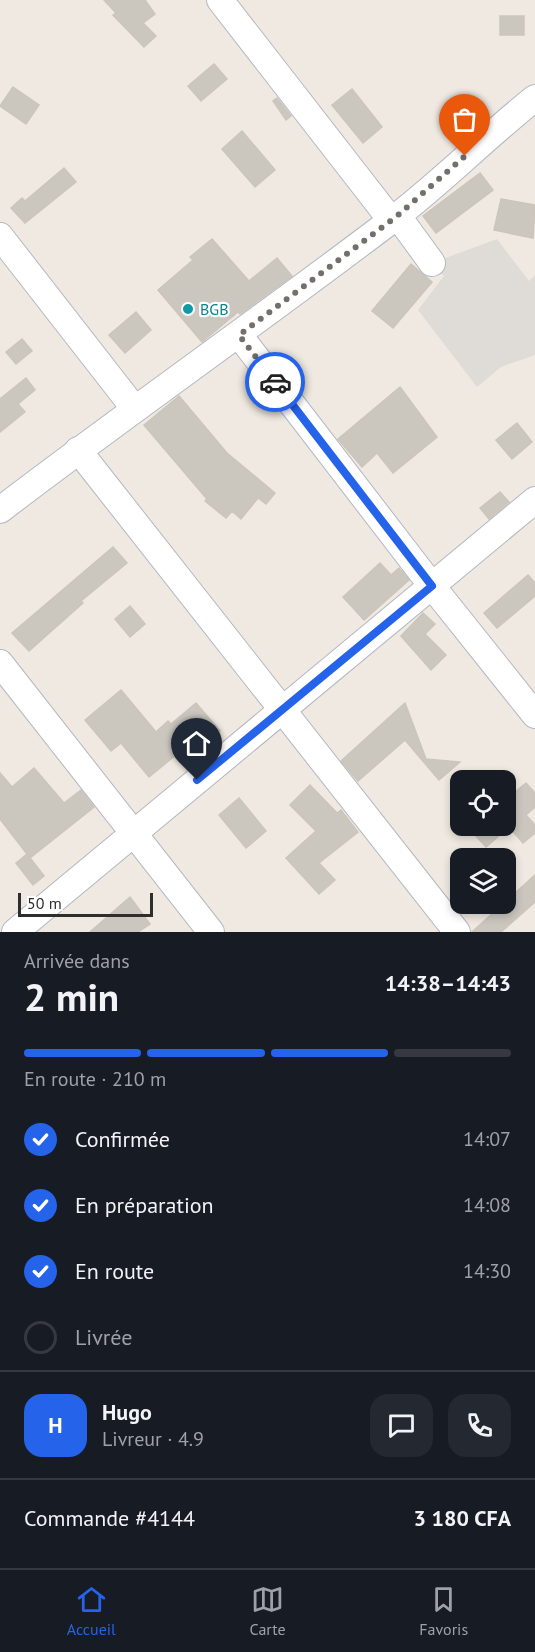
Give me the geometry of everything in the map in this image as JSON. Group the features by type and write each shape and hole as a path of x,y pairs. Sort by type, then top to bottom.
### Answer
{"street":[{"path":"220,0 432,263"},
{"path":"0,510 134,408 239,335 394,218 535,98"},
{"path":"0,236 9,266 134,408"},
{"path":"239,335 432,586 535,715"},
{"path":"78,450 457,932"},
{"path":"15,932 535,500"},
{"path":"0,663 211,932"}],"shaded area":[{"path":"497,239 529,281 535,275 535,355 501,367 477,387 418,310 444,276 432,263"}],"building":[{"path":"104,0 145,0 155,14 143,23 156,36 144,47 113,15 116,13"},
{"path":"500,16 524,16 524,35 500,35"},
{"path":"214,64 227,79 201,101 188,86"},
{"path":"13,87 39,105 26,124 0,106"},
{"path":"352,89 382,127 363,143 332,105"},
{"path":"277,98 291,116 286,120 273,101"},
{"path":"242,131 275,170 255,187 222,149"},
{"path":"64,168 76,182 25,223 11,208 22,198 25,201"},
{"path":"480,173 493,190 436,233 423,216"},
{"path":"501,199 535,205 533,238 494,230"},
{"path":"212,239 249,281 277,258 292,276 240,314 238,312 202,342 158,290 193,260 190,257"},
{"path":"411,264 432,282 393,328 372,311"},
{"path":"136,312 151,330 125,353 109,335"},
{"path":"22,339 32,351 16,364 6,352"},
{"path":"26,378 35,390 18,404 25,412 0,432 0,399"},
{"path":"400,387 437,437 393,473 377,453 362,467 338,439"},
{"path":"179,396 227,453 275,493 266,504 258,498 241,519 232,511 226,518 205,501 207,499 144,425"},
{"path":"517,423 532,442 512,459 496,440"},
{"path":"500,492 509,502 489,519 480,508"},
{"path":"113,547 127,563 81,601 83,603 29,651 12,633"},
{"path":"380,563 391,575 399,568 409,580 364,620 343,597"},
{"path":"528,575 535,583 535,596 497,628 484,613"},
{"path":"130,606 145,624 130,637 115,619"},
{"path":"423,613 435,624 425,634 446,655 431,670 401,636"},
{"path":"121,690 156,732 168,721 171,724 196,703 220,731 201,748 194,740 149,777 121,743 111,751 85,720"},
{"path":"405,703 426,759 460,762 439,780 405,740 358,781 341,761"},
{"path":"34,768 64,803 81,790 94,807 30,858 0,819 0,773 12,787"},
{"path":"526,783 535,793 535,807 526,815 535,825 535,833 523,843 516,835 516,792"},
{"path":"310,785 337,813 341,810 358,832 319,863 335,880 319,894 286,858 316,831 290,805"},
{"path":"239,798 266,831 246,848 219,815"},
{"path":"476,836 499,836 486,847"},
{"path":"27,854 44,876 33,885 16,863"},
{"path":"535,875 535,902 501,932 472,932 492,914 516,914 516,892"},
{"path":"130,897 150,924 138,932 90,932"}],"way so far":[{"path":"275,382 239,335 397,216 465,156"}],"place":[{"name":"BGB","path":"188,309"}],"route":[{"path":"197,780 432,586 275,382"}]}
